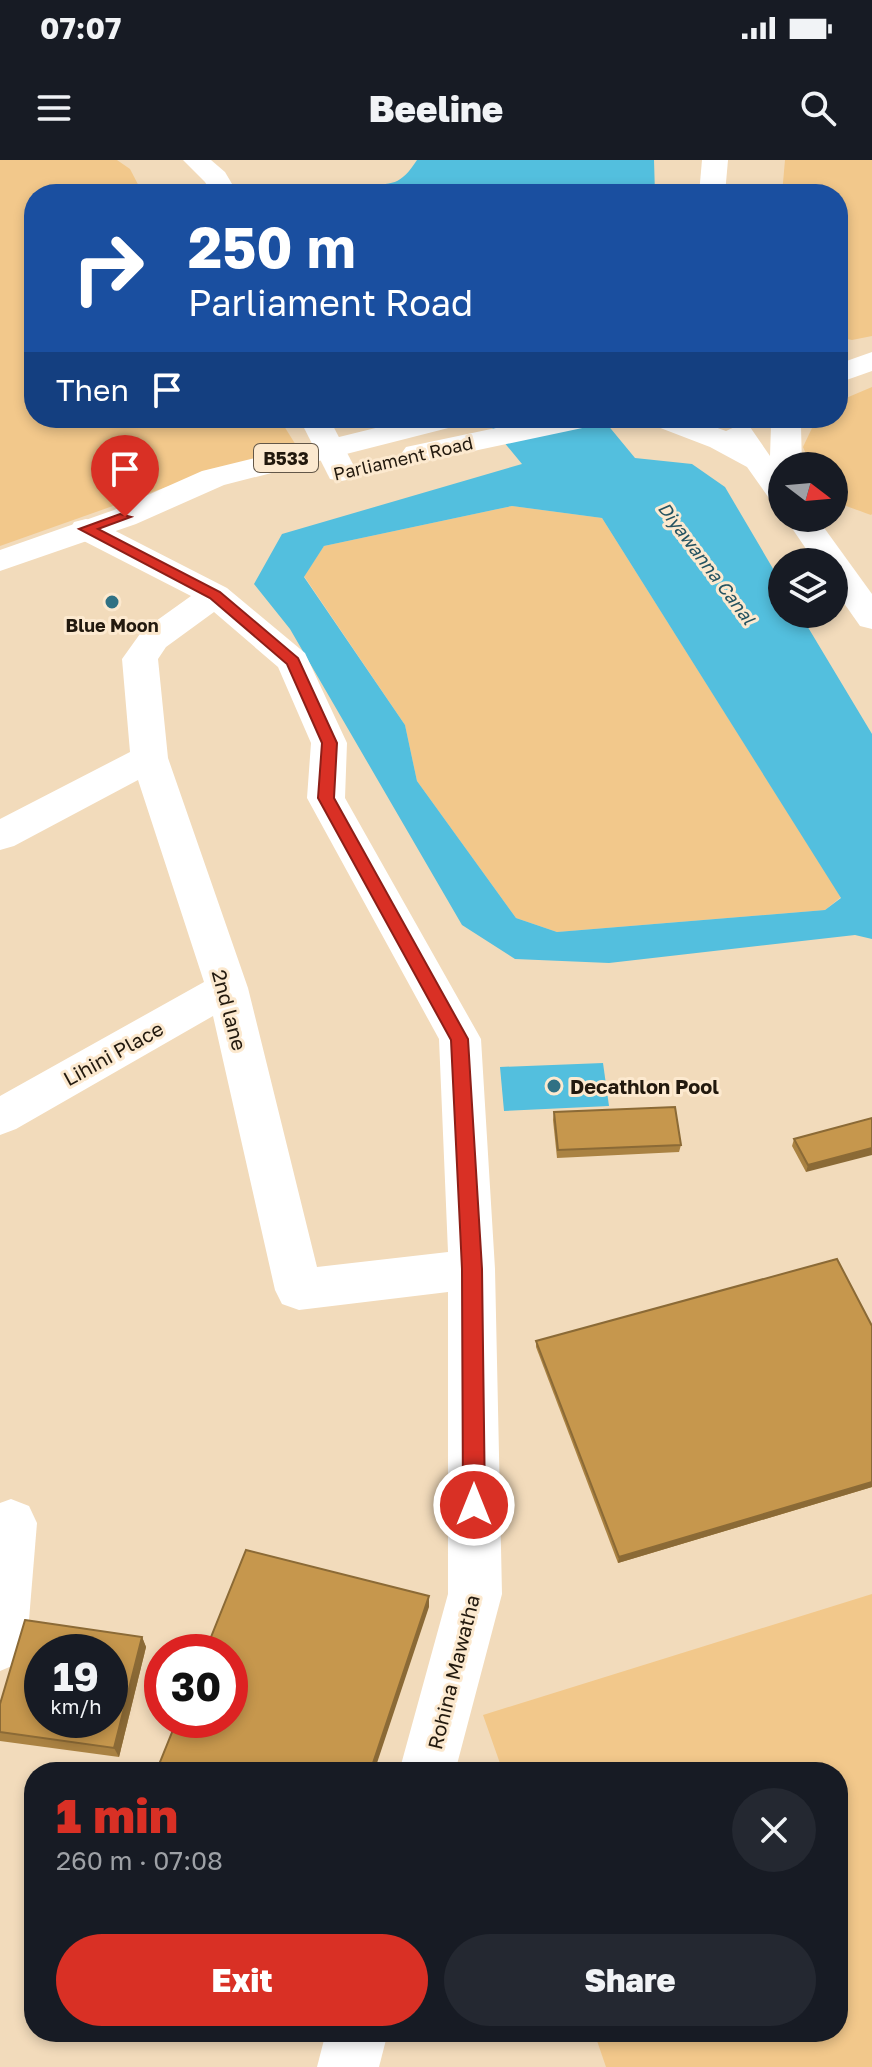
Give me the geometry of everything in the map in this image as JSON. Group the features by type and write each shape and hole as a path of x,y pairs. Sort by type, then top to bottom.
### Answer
{"street":[{"path":"175,160 191,184"},
{"path":"196,160 219,184"},
{"path":"713,184 715,160"},
{"path":"325,428 347,449"},
{"name":"Parliament Road","path":"0,561 105,523 223,501 347,449 427,428"},
{"path":"688,428 768,461"},
{"path":"738,428 768,457"},
{"path":"762,428 771,452"},
{"path":"778,452 785,428"},
{"name":"Rohina Mawatha","path":"105,523 215,595 293,661 329,743 326,798 460,1039 472,1269 475,1594 430,1762"},
{"path":"812,532 824,548"},
{"path":"848,582 872,618"},
{"name":"2nd lane","path":"215,595 154,639 140,659 149,758 227,988 299,1290 472,1269"},
{"path":"0,836 149,758"},
{"name":"Lihini Place","path":"0,1117 227,988"},
{"path":"0,1644 11,1523"},
{"path":"348,2067 354,2042"}],"shaded area":[{"path":"0,160 117,160 130,169 138,184 24,184 24,428 285,428 299,450 206,473 0,546"},
{"path":"785,160 872,160 872,336 848,339 848,184 783,184"},
{"path":"872,387 871,515 848,506 848,452 805,452 803,447 812,428 848,428 848,397"},
{"path":"512,506 602,518 841,897 825,910 557,932 516,918 417,781 405,725 304,576 324,546"},
{"path":"872,1594 872,2067 606,2067 597,2042 848,2042 848,1762 499,1762 483,1715"}],"water":[{"path":"417,160 654,160 655,184 382,184 395,182 406,175"},
{"name":"Diyawanna Canal","path":"492,428 610,428 635,458 692,464 725,487 768,560 768,628 808,628 872,734 872,939 855,935 609,963 515,959 462,925 290,629 254,584 282,534 522,464","holes":["512,506 602,518 841,898 825,910 557,932 516,918 417,781 405,725 304,577 324,546"]},
{"name":"Decathlon Pool","path":"603,1063 609,1106 504,1111 500,1067"}],"building":[{"path":"675,1107 681,1145 558,1150 554,1112"},
{"path":"872,1118 872,1148 808,1165 794,1139"},
{"path":"837,1259 872,1326 872,1482 619,1557 536,1341"},
{"path":"246,1550 429,1596 373,1762 160,1762 170,1738 248,1738 248,1634 212,1634"},
{"path":"25,1620 121,1634 24,1634 24,1735 0,1732 0,1704"},
{"path":"128,1635 142,1637 128,1692"},
{"path":"43,1738 117,1738 114,1748"}],"place":[{"name":"Blue Moon","path":"112,602"},
{"name":"Decathlon Pool","path":"554,1086"}],"route":[{"path":"125,517 86,529 215,595 293,661 329,743 326,798 460,1039 472,1269 474,1505"}]}
